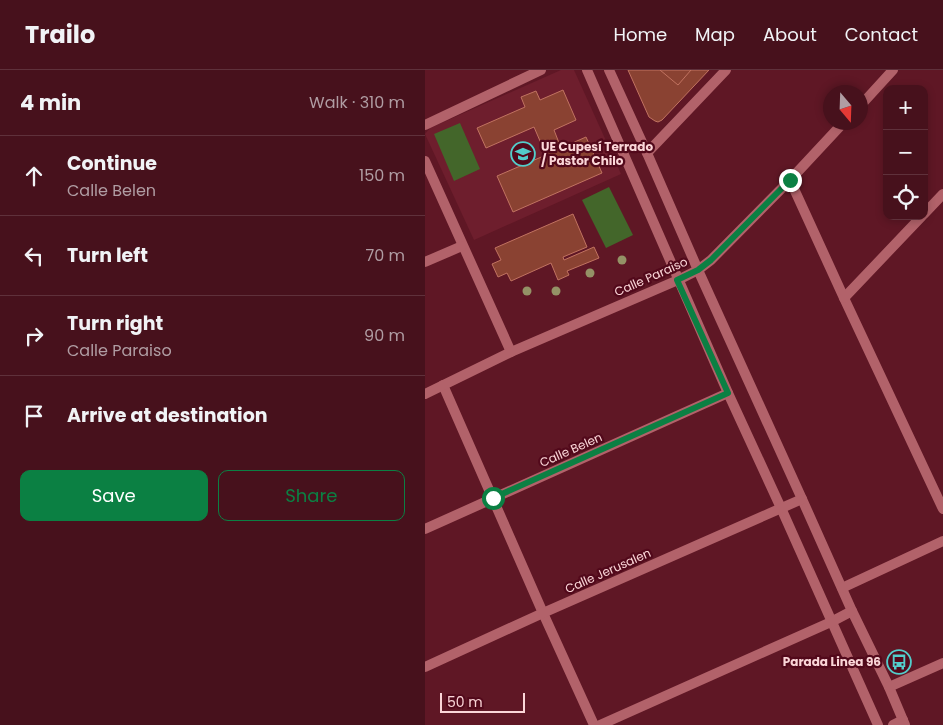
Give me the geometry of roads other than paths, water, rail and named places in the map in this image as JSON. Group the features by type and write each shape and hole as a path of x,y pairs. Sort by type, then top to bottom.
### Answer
{"street":[{"path":"425,125 541,70"},
{"path":"587,70 677,280 878,725"},
{"path":"609,70 852,611 889,688 900,723"},
{"path":"647,152 726,70"},
{"path":"868,97 893,70"},
{"name":"Calle Paraiso","path":"425,394 511,352 698,270 711,260 837,130"},
{"path":"425,160 511,352"},
{"path":"790,180 943,509"},
{"path":"928,210 943,194"},
{"path":"844,298 918,220"},
{"path":"425,262 462,246"},
{"path":"443,385 594,725"},
{"name":"Calle Belen","path":"425,529 728,393"},
{"name":"Calle Jerusalen","path":"425,667 803,499"},
{"path":"842,588 943,541"},
{"path":"600,725 852,611"},
{"path":"889,688 943,663"}],"place":[{"name":"UE Cupesí Terrado / Pastor Chilo","path":"523,154"},
{"name":"Parada Linea 96","path":"899,662"}]}
